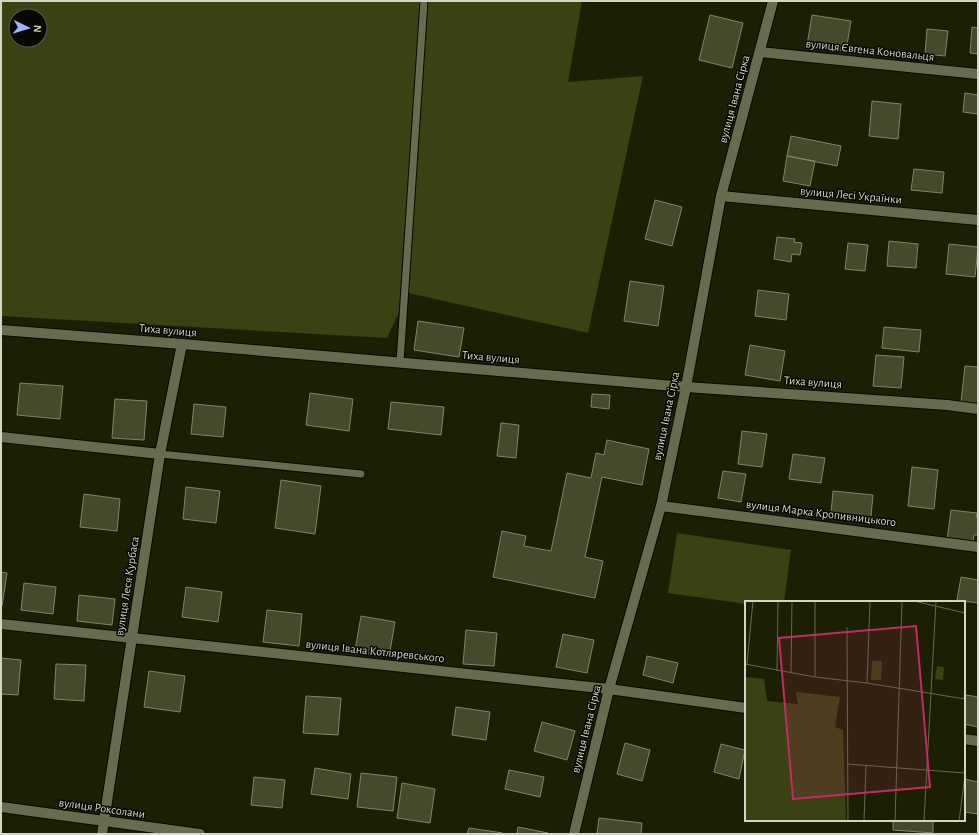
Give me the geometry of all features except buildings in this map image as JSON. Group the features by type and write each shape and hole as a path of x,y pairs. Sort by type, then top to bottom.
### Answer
{"street":[{"name":"вулиця Івана Сірка","path":"574,834 609,689 661,506 686,387 721,196 773,1"},
{"name":"вулиця Євгена Коновальця","path":"760,52 978,74"},
{"name":"вулиця Лесі Українки","path":"721,196 978,220"},
{"name":"Тиха вулиця","path":"1,330 686,387 947,405 978,409"},
{"name":"вулиця Леся Курбаса","path":"102,834 160,454 182,344"},
{"path":"1,437 160,454"},
{"name":"вулиця Марка Кропивницького","path":"661,506 978,547"},
{"name":"вулиця Івана Котляревського","path":"1,624 609,689 745,708"},
{"path":"965,739 978,741"},
{"name":"вулиця Роксолани","path":"1,807 200,834"}],"lane":[{"path":"400,362 424,1"},
{"path":"160,454 361,474"}],"green space":[{"path":"1,1 582,1 568,82 643,76 588,333 408,293 387,338 1,316"},
{"path":"677,533 791,550 784,601 745,601 745,604 668,593"}]}
